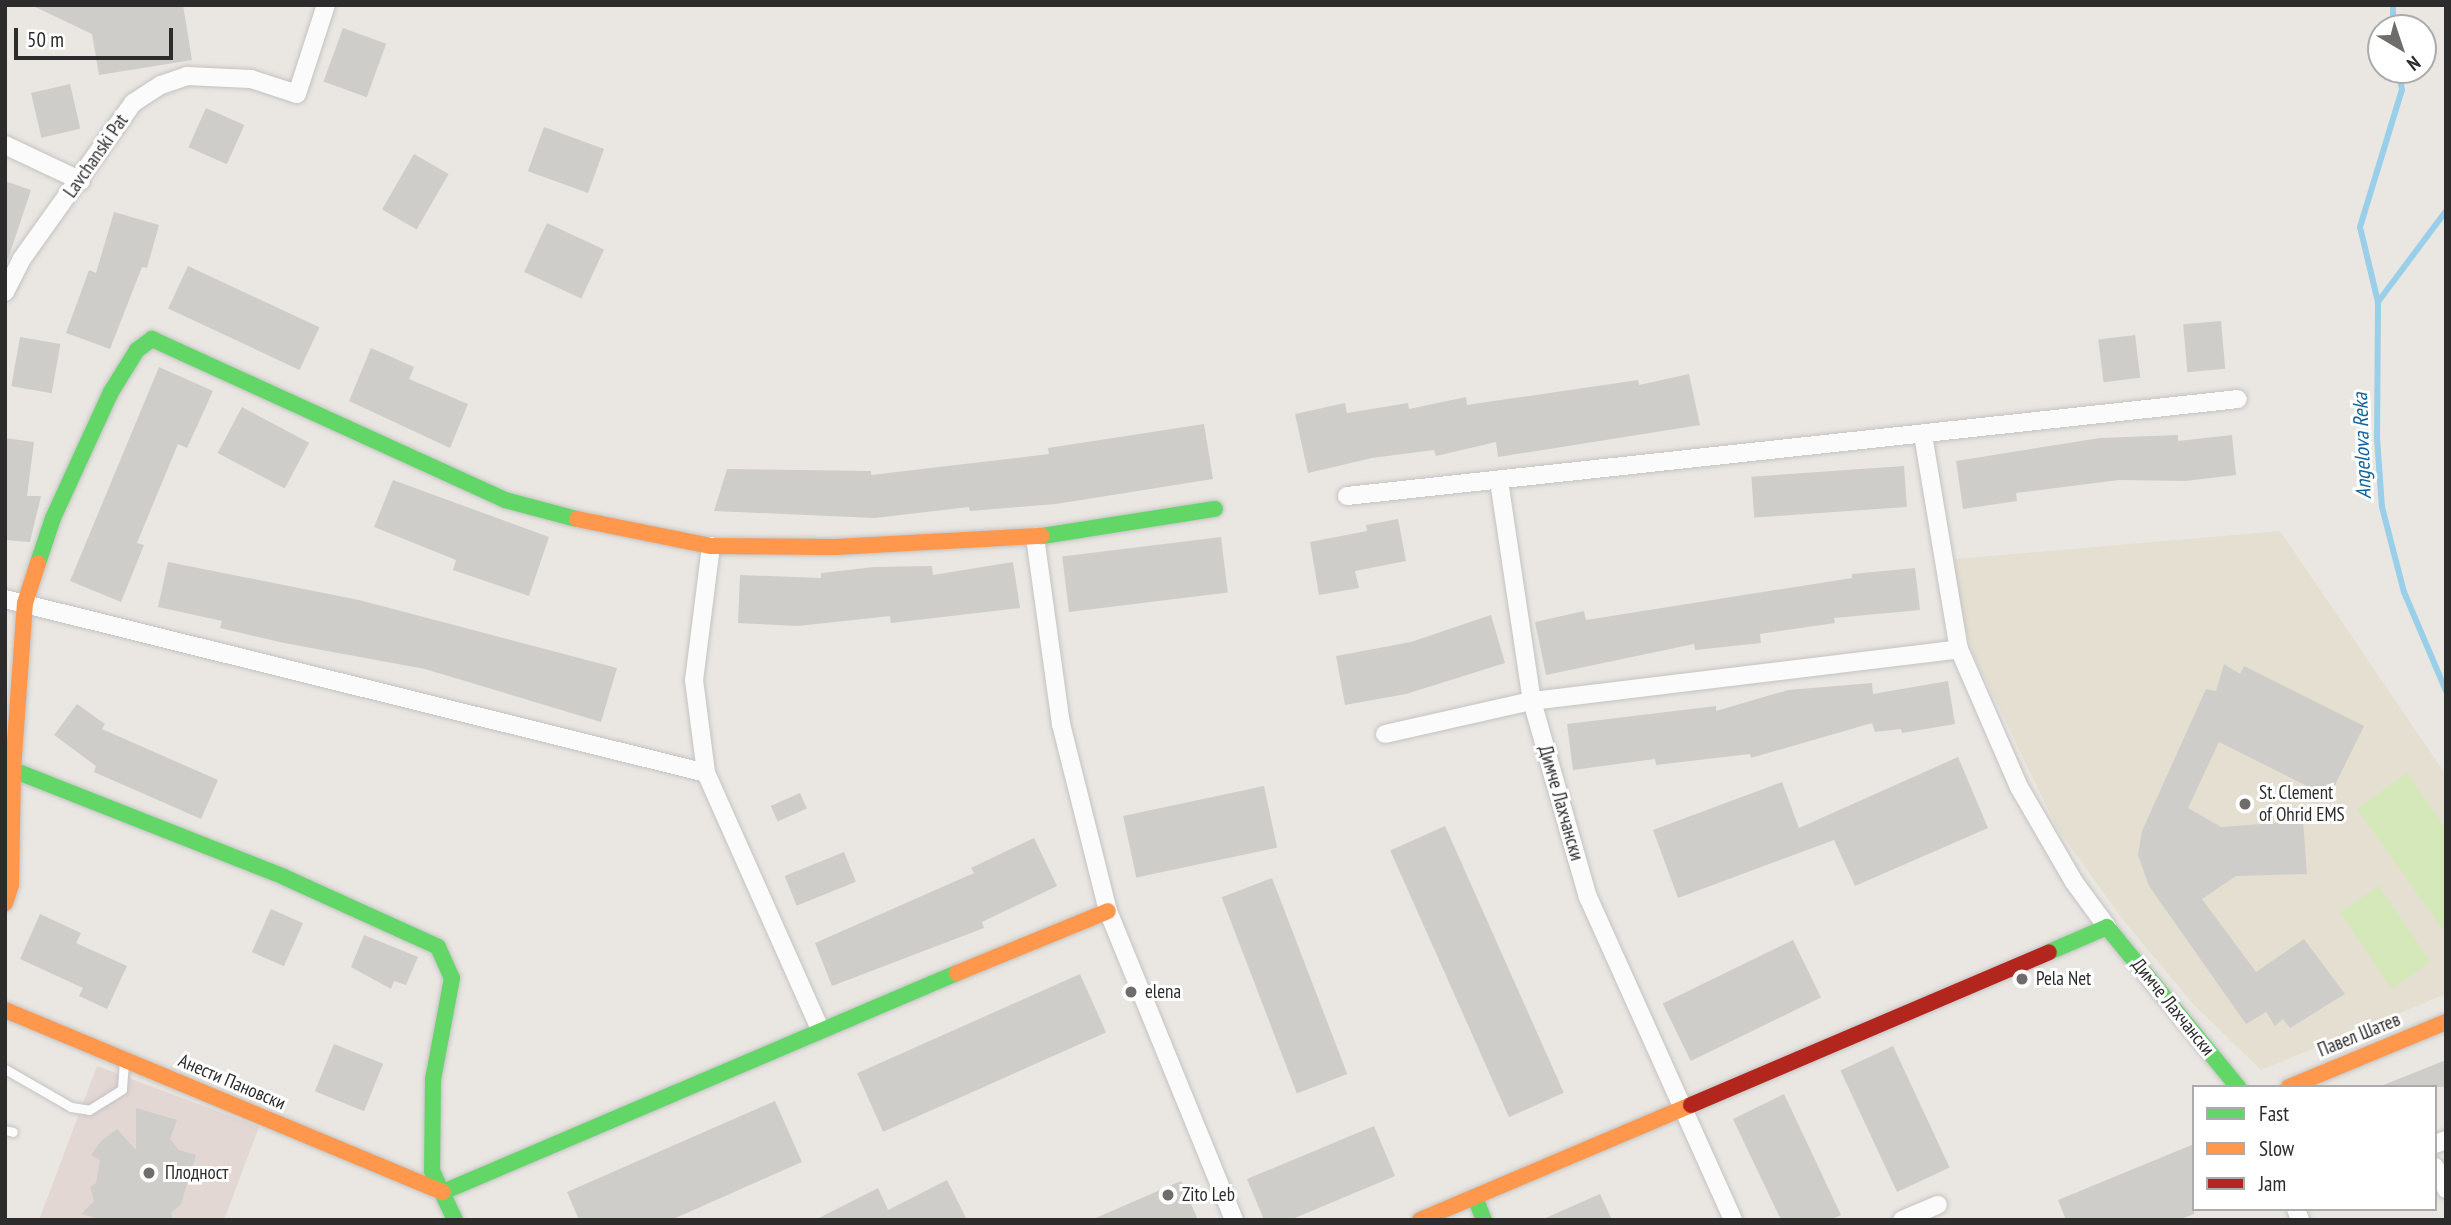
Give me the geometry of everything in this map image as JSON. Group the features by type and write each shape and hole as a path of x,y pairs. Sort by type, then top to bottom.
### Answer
{"street":[{"name":"Lavchanski Pat","path":"5,292 21,260 81,181 133,103 162,85 187,76 217,75 251,79 297,94 326,5"},
{"path":"5,145 81,181"},
{"path":"5,902 11,884 13,769 24,603 53,518 111,392 137,350 152,339 505,500 711,546 836,547 1035,537 1215,509"},
{"path":"1348,496 2238,399"},
{"name":"Димче Лахчански","path":"1923,435 1959,649 2019,787 2074,883 2236,1085"},
{"name":"Димче Лахчански","path":"1499,481 1532,701 1588,897 1733,1220"},
{"path":"1035,537 1061,724 1108,911 1234,1220"},
{"path":"711,546 694,680 706,773 820,1029"},
{"path":"5,599 706,773"},
{"path":"1385,734 1532,701 1959,649"},
{"path":"13,769 284,877 438,947 452,978 433,1080 432,1171 455,1220"},
{"path":"443,1192 820,1029 1108,911"},
{"path":"1420,1220 2108,927"},
{"name":"Анести Пановски","path":"5,1010 443,1192"},
{"name":"Павел Шатев","path":"2294,1085 2446,1022"},
{"path":"2437,1171 2446,1189"},
{"path":"1475,1197 1484,1220"},
{"path":"1902,1220 1938,1205"}],"lane":[{"path":"5,1069 71,1108 89,1110 122,1089 124,1060"}],"shaded area":[{"name":"St. Clement of Ohrid EMS","path":"2280,531 2446,775 2446,994 2261,1070 2194,1005 2123,920 2057,828 1974,656 1944,560"},
{"name":"Плодност","path":"97,1066 259,1127 224,1220 39,1220"}],"green space":[{"path":"2407,773 2446,829 2446,934 2357,809"},
{"path":"2379,886 2430,962 2391,989 2340,912"}],"building":[{"path":"31,5 183,5 192,60 99,75 92,34"},
{"path":"343,28 386,44 367,97 324,82"},
{"path":"70,84 80,129 41,138 31,93"},
{"path":"206,108 244,125 227,164 189,147"},
{"path":"544,127 604,149 588,193 528,171"},
{"path":"414,154 449,174 417,229 382,209"},
{"path":"5,181 31,190 8,259 5,258"},
{"path":"114,212 159,225 147,268 142,267 110,349 66,333 89,270 96,273"},
{"path":"547,223 604,250 581,299 524,272"},
{"path":"188,266 319,327 300,370 168,309"},
{"path":"2221,321 2225,369 2187,372 2183,324"},
{"path":"2135,335 2140,378 2104,382 2098,340"},
{"path":"20,337 60,344 52,393 11,386"},
{"path":"371,348 414,367 409,379 468,404 450,448 349,401"},
{"path":"159,367 213,391 187,448 178,444 137,543 144,545 121,602 70,581"},
{"path":"1689,374 1700,425 1498,457 1496,442 1436,456 1434,450 1372,458 1308,473 1295,414 1345,403 1347,413 1408,403 1409,409 1466,397 1467,405 1638,380 1639,385"},
{"path":"242,407 309,443 285,489 218,453"},
{"path":"1204,424 1213,479 1056,504 970,511 969,507 875,518 714,511 727,469 871,471 871,475 1049,454 1048,448"},
{"path":"2178,435 2178,441 2232,435 2236,475 2185,481 2119,480 2016,493 2017,501 1963,509 1956,461 2100,438"},
{"path":"5,438 34,442 27,496 41,496 30,542 5,540"},
{"path":"1904,466 1907,507 1754,518 1751,477"},
{"path":"393,480 549,537 529,596 453,570 456,560 374,527"},
{"path":"1398,519 1406,561 1355,571 1359,588 1319,595 1310,542 1367,531 1366,525"},
{"path":"1221,537 1228,593 1069,612 1062,556"},
{"path":"168,562 359,600 617,668 601,722 425,669 284,643 220,628 222,621 158,607"},
{"path":"1013,562 1020,608 891,623 890,616 798,626 738,623 740,575 821,578 821,573 874,567 932,566 933,575"},
{"path":"1915,568 1920,610 1834,618 1835,623 1760,634 1761,643 1695,650 1694,644 1546,675 1535,622 1584,611 1586,620 1852,578 1852,574"},
{"path":"1491,615 1505,663 1406,694 1345,705 1336,656 1411,642"},
{"path":"2224,664 2240,674 2244,666 2364,726 2329,797 2219,742 2188,808 2221,827 2303,821 2307,874 2236,876 2202,899 2256,972 2304,939 2345,994 2290,1028 2283,1019 2275,1026 2266,1012 2246,1024 2149,886 2138,855 2142,831 2206,689 2216,691"},
{"path":"1948,681 1955,724 1902,733 1901,729 1875,732 1872,723 1751,758 1750,754 1656,765 1655,759 1573,770 1567,724 1716,706 1716,711 1788,690 1872,683 1873,694"},
{"path":"77,704 105,724 102,729 218,780 201,819 94,772 96,766 54,735"},
{"path":"1958,757 1988,828 1855,886 1834,840 1678,898 1653,830 1782,782 1799,828"},
{"path":"1264,786 1277,848 1136,878 1123,816"},
{"path":"800,793 807,809 778,822 771,806"},
{"path":"1445,826 1564,1093 1509,1117 1390,850"},
{"path":"1034,838 1057,886 982,922 984,928 832,986 815,943 974,873 971,868"},
{"path":"844,852 856,882 797,906 785,876"},
{"path":"1272,878 1347,1074 1297,1093 1222,897"},
{"path":"271,909 303,923 284,966 252,952"},
{"path":"40,914 81,933 76,943 127,966 107,1009 79,996 83,988 20,959"},
{"path":"364,935 418,957 406,985 394,981 391,989 351,967"},
{"path":"1793,940 1821,998 1691,1061 1663,1004"},
{"path":"1080,974 1106,1032 883,1132 857,1073"},
{"path":"334,1044 383,1064 364,1111 315,1091"},
{"path":"1893,1046 1950,1167 1897,1192 1840,1071"},
{"path":"2446,1060 2446,1087 2384,1085"},
{"path":"1784,1094 1841,1215 1830,1220 1781,1220 1733,1119"},
{"path":"775,1101 802,1162 671,1220 579,1220 567,1192"},
{"path":"136,1108 177,1120 170,1139 179,1150 196,1155 181,1204 171,1213 173,1220 103,1220 81,1214 94,1201 90,1187 96,1183 100,1160 91,1155 101,1141 117,1129 136,1150"},
{"path":"1374,1126 1395,1176 1290,1220 1264,1220 1247,1179"},
{"path":"2192,1145 2194,1214 2179,1220 2066,1220 2058,1200"},
{"path":"947,1180 967,1220 815,1220 878,1188 888,1210"},
{"name":"Zito Leb","path":"1181,1181 1198,1220 1091,1220"},
{"path":"1600,1194 1612,1220 1541,1220"}],"waterway":[{"path":"2393,5 2393,14"},
{"path":"2378,302 2360,227 2402,90 2401,84"},
{"name":"Angelova Reka","path":"2446,211 2378,302 2377,438 2382,507 2404,592 2446,691"}],"traffic: fast":[{"path":"38,563 53,518 111,392 137,350 152,339 505,500 577,519"},
{"path":"1042,536 1215,509"},
{"path":"13,770 284,877 438,947 452,978 433,1080 432,1171 455,1220"},
{"path":"2049,952 2107,927 2236,1085"},
{"path":"443,1192 957,973"},
{"path":"1475,1197 1484,1220"}],"traffic: slow":[{"path":"577,519 711,546 836,547 1042,536"},
{"path":"5,903 11,884 13,770 25,603 38,563"},
{"path":"957,973 1108,911"},
{"path":"5,1010 443,1192"},
{"path":"2294,1085 2446,1022"},
{"path":"1420,1220 1691,1105"}],"traffic: jam":[{"path":"1691,1105 2049,952"}],"place":[{"name":"St. Clement of Ohrid EMS","path":"2245,804"},
{"name":"Pela Net","path":"2022,979"},
{"name":"elena","path":"1131,992"},
{"name":"Плодност","path":"149,1173"},
{"name":"Zito Leb","path":"1168,1195"}]}
